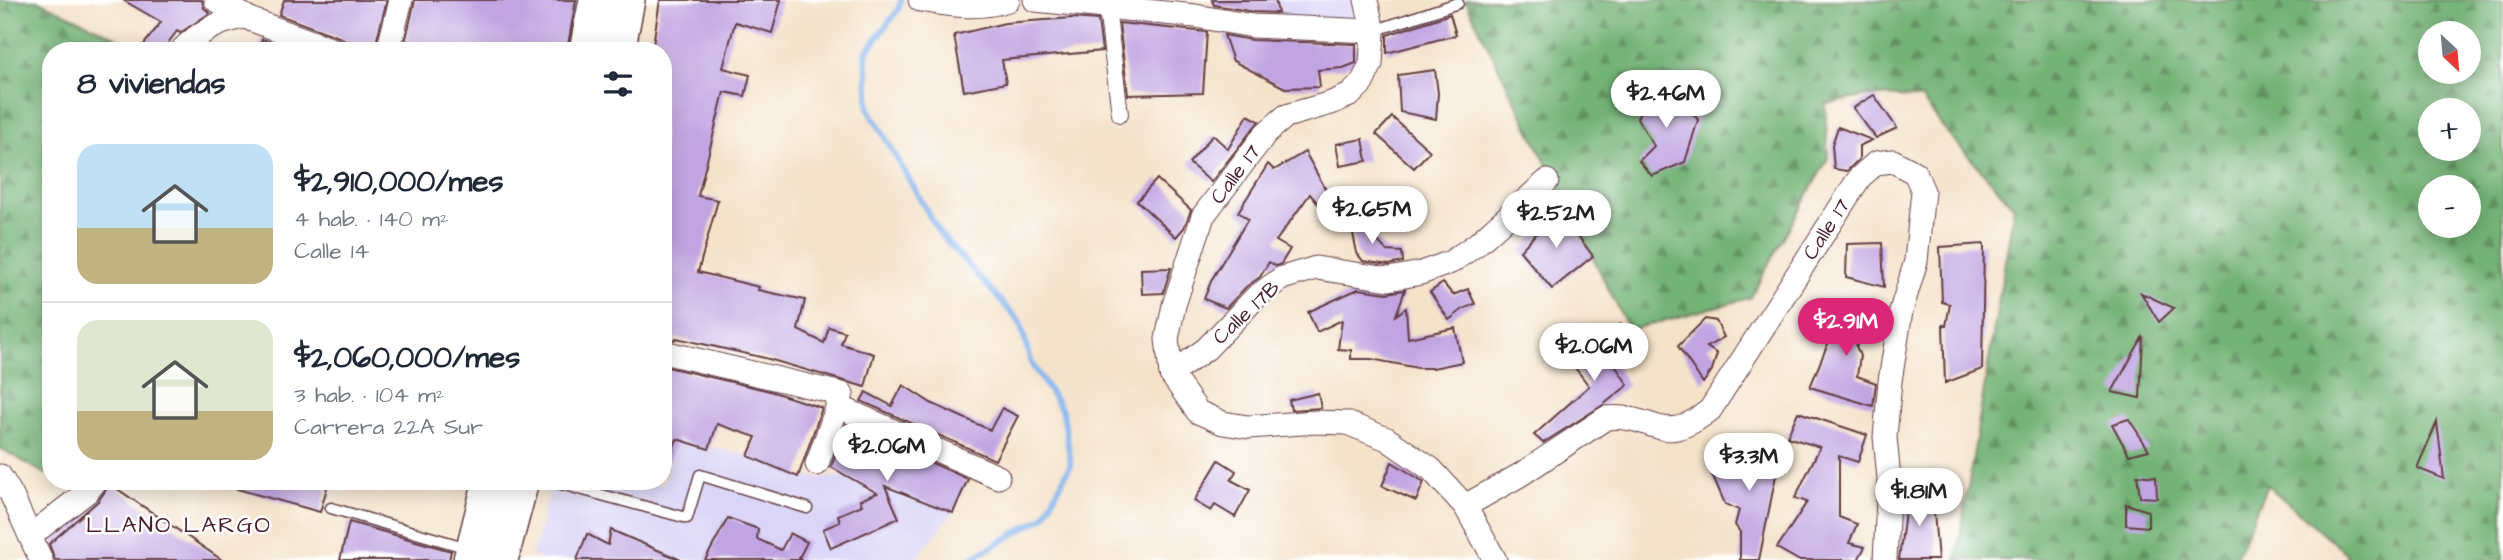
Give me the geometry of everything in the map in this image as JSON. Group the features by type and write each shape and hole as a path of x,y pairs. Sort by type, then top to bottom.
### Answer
{"main road":[{"path":"589,42 597,0"},
{"path":"619,42 627,0"},
{"path":"481,557 490,490"},
{"path":"481,557 516,490"}],"street":[{"path":"216,0 244,17 312,42"},
{"path":"389,42 401,0"},
{"path":"920,0 955,6 988,6 1008,0"},
{"path":"1035,0 1195,16 1254,26 1373,30"},
{"name":"Calle 17","path":"1171,374 1167,339 1174,305 1203,216 1266,133 1286,116 1350,96 1362,83 1371,64 1373,30 1366,0"},
{"path":"1107,8 1120,114"},
{"path":"189,42 220,21 244,17"},
{"name":"Calle 17","path":"1465,506 1520,475 1606,418 1620,416 1667,431 1681,429 1710,410 1860,177 1877,163 1893,161 1915,173 1923,191 1916,261 1901,311 1890,381 1885,437 1889,479 1885,560"},
{"name":"Calle 17B","path":"1171,374 1206,349 1256,297 1282,278 1297,271 1316,268 1389,279 1421,273 1451,262 1477,244 1547,181"},
{"path":"672,354 839,400 998,477"},
{"path":"1171,374 1198,412 1223,423 1248,427 1315,422 1348,423 1387,439 1431,470 1465,506 1495,560"},
{"path":"817,464 839,400"},
{"path":"0,476 41,560"},
{"path":"31,535 89,490"}],"lane":[{"path":"1373,30 1458,3"},
{"path":"583,490 687,518 700,475 807,508"},
{"path":"331,508 481,557"}],"shaded area":[{"path":"1275,0 1364,0 1371,30 1280,23"},
{"path":"677,439 748,456 798,477 847,477 906,494 953,513 915,560 541,560 532,556 550,490 672,490 672,455"}],"green space":[{"path":"0,0 37,0 126,42 42,42 42,472 0,448"},
{"path":"1465,0 2503,0 2503,560 2346,560 2347,554 2267,485 2235,560 1956,560 2014,207 1945,130 1922,99 1874,95 1825,104 1828,158 1750,298 1629,330"}],"building":[{"path":"123,0 202,0 204,8 210,13 180,33 177,31 169,42 146,42 161,22"},
{"path":"284,0 387,0 376,42 346,42 279,15"},
{"path":"415,0 576,0 569,42 405,42"},
{"path":"660,0 781,0 772,33 735,22 723,68 750,75 745,96 724,92 698,196 718,200 698,272 759,287 758,290 805,300 798,330 824,343 829,327 845,332 841,344 874,354 865,387 765,358 676,338 672,340 672,42 653,42"},
{"path":"1212,0 1275,0 1278,13 1214,5"},
{"path":"1450,14 1456,35 1387,53 1387,35"},
{"path":"1072,18 1098,20 1102,51 1002,60 1006,83 964,91 954,35 1005,23"},
{"path":"1119,23 1207,32 1203,93 1128,95"},
{"path":"1224,35 1252,40 1356,44 1356,63 1343,68 1318,70 1320,87 1285,88 1233,61"},
{"path":"1435,70 1438,93 1436,119 1400,112 1398,75"},
{"path":"1652,87 1675,90 1698,120 1685,162 1652,176 1639,161 1654,146 1637,118"},
{"path":"1874,95 1897,128 1876,138 1853,108"},
{"path":"1248,115 1259,121 1211,182 1189,163 1213,135 1228,149"},
{"path":"1392,117 1430,151 1414,168 1376,134"},
{"path":"1838,127 1872,140 1859,146 1859,159 1847,171 1834,169 1832,145"},
{"path":"1363,139 1367,161 1340,166 1336,144"},
{"path":"1305,152 1343,221 1336,226 1310,194 1276,241 1290,249 1281,264 1276,266 1269,262 1260,277 1226,308 1204,299 1212,279 1248,219 1238,212 1268,164 1274,170"},
{"path":"1157,179 1191,210 1184,228 1176,237 1137,201"},
{"path":"1348,209 1387,251 1402,252 1403,262 1389,265 1363,261 1357,253"},
{"path":"1558,209 1593,256 1552,289 1520,251 1541,228 1538,223"},
{"path":"1882,243 1884,287 1846,277 1847,244"},
{"path":"1984,244 1982,369 1945,383 1943,325 1946,326 1950,304 1942,302 1940,247"},
{"path":"1171,268 1163,293 1142,294 1141,269"},
{"path":"1443,283 1453,295 1468,289 1475,304 1449,320 1430,292"},
{"path":"1358,289 1387,293 1405,290 1396,315 1406,308 1408,338 1455,328 1462,362 1418,368 1371,359 1351,359 1351,350 1338,349 1342,320 1317,332 1308,312"},
{"path":"2141,293 2174,308 2159,322"},
{"path":"1843,307 1882,314 1856,346 1860,356 1857,376 1876,383 1873,406 1810,387"},
{"path":"1705,319 1716,321 1724,337 1707,347 1717,354 1712,370 1703,383 1678,346"},
{"path":"1621,324 1640,345 1613,362 1628,385 1603,405 1543,443 1534,435 1589,386 1573,365 1612,342 1609,333"},
{"path":"2143,336 2140,398 2112,392"},
{"path":"672,368 770,391 822,408 798,477 748,456 756,437 717,424 709,449 677,439 672,452"},
{"path":"903,385 931,403 990,430 1002,408 1018,416 995,460 861,401 866,392 892,406"},
{"path":"1318,393 1321,408 1291,410 1289,400"},
{"path":"1798,412 1867,435 1858,462 1839,456 1839,517 1857,524 1849,543 1865,547 1858,560 1798,560 1777,548 1807,502 1795,498 1820,447 1787,437"},
{"path":"2129,419 2149,450 2129,455 2112,424"},
{"path":"2437,422 2444,479 2417,468"},
{"path":"846,425 968,479 953,513 885,486 899,518 831,548 823,529 840,522 838,515 862,505 860,500 877,493 831,467"},
{"path":"1760,438 1782,445 1759,560 1740,560 1740,532 1735,525 1739,510 1725,504 1709,467 1720,458 1733,455 1752,469"},
{"path":"1219,460 1236,471 1231,480 1250,490 1235,517 1215,505 1211,511 1194,501"},
{"path":"1392,462 1424,482 1416,501 1382,486"},
{"path":"2137,475 2156,477 2157,498 2140,497"},
{"path":"1932,489 1938,560 1899,560 1907,495"},
{"path":"106,490 119,490 222,560 55,560 49,544 98,501"},
{"path":"241,490 326,490 320,512"},
{"path":"2126,504 2148,511 2148,527 2126,525"},
{"path":"728,518 758,529 757,539 781,550 790,533 807,542 799,558 802,560 705,560"},
{"path":"349,522 451,551 449,560 340,560"},
{"path":"611,530 681,560 577,560 587,534 608,545"}],"waterway":[{"path":"901,0 898,10 866,53 869,109 940,234 1020,322 1031,363 1063,412 1071,464 1044,517 969,560"}],"district":[{"name":"LLANO LARGO","path":"179,524"}]}
